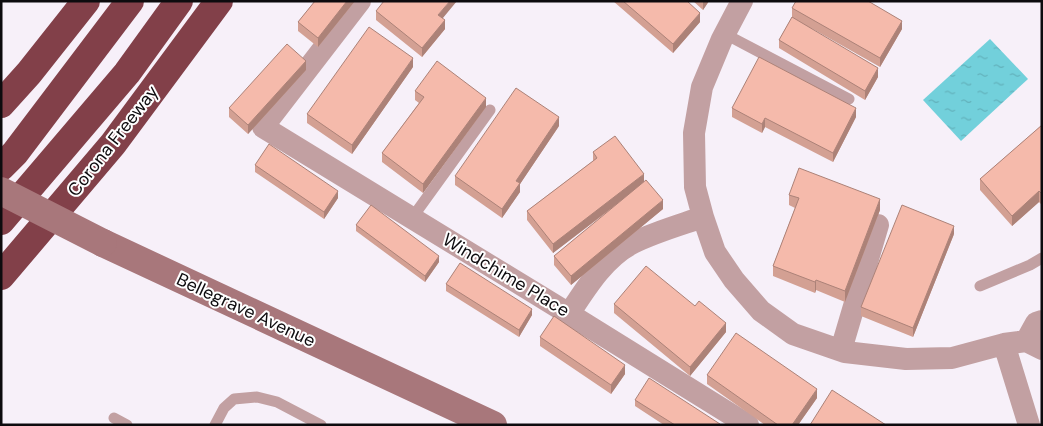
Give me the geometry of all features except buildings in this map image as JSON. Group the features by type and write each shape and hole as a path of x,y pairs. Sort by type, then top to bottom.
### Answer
{"highway":[{"path":"1,104 29,73 86,1"},
{"path":"1,167 15,153 130,1"},
{"path":"1,220 127,73 179,1"},
{"name":"Corona Freeway","path":"1,276 113,144 219,1"}],"main road":[{"name":"Bellegrave Avenue","path":"1,191 103,243 493,425"}],"street":[{"name":"Windchime Place","path":"360,1 263,127 748,425"},
{"path":"742,1 702,87 694,133 695,187 702,217 715,252 734,280 761,311 793,334 841,350 915,359 952,358 1004,344 1034,345 1036,323 1042,320"},
{"path":"569,314 591,282 619,252 633,243 702,217"},
{"path":"841,350 878,224"},
{"path":"1004,344 1029,425"}],"lane":[{"path":"725,34 849,98"},
{"path":"412,218 490,110"},
{"path":"980,286 1042,258"},
{"path":"215,425 224,408 234,399 257,397 277,402 321,425"},
{"path":"114,418 127,425"}],"water":[{"path":"990,39 1028,79 961,141 923,100"}]}
